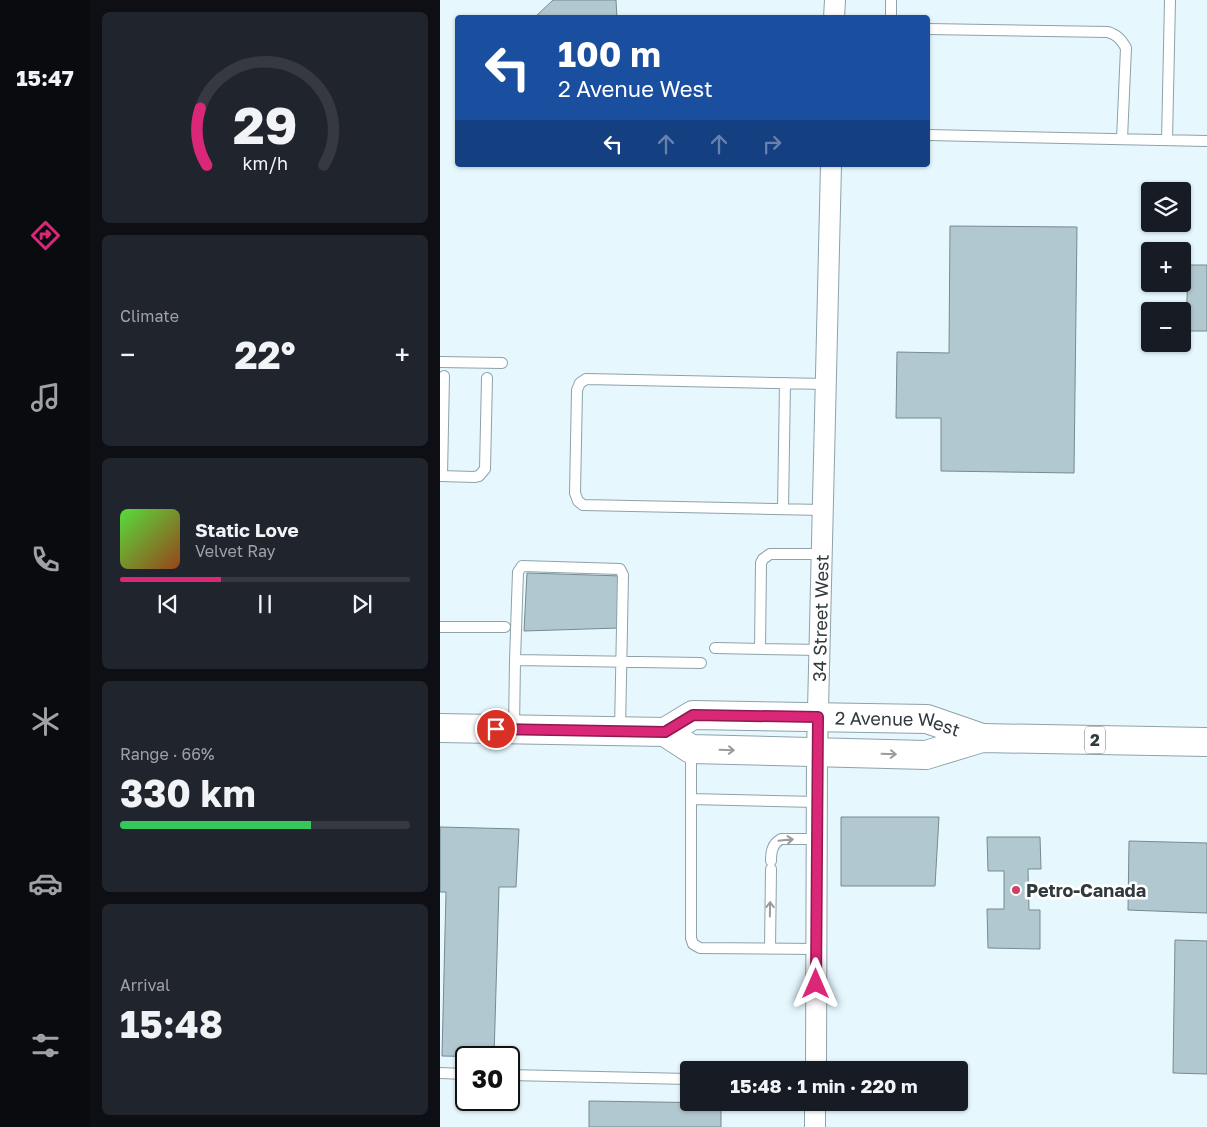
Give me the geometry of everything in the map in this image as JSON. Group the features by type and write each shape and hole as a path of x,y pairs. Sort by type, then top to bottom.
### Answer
{"highway":[{"name":"2 Avenue West","path":"982,738 926,756 691,748 665,732 693,715 927,719 982,738 1207,742"},
{"path":"440,728 665,732"}],"street":[{"path":"834,15 835,0"},
{"name":"34 Street West","path":"816,1061 816,802 831,167"},
{"path":"815,1111 815,1127"}],"lane":[{"path":"890,15 891,0"},
{"path":"1166,140 1170,0"},
{"path":"930,29 1108,32 1114,34 1122,40 1126,48 1122,139"},
{"path":"930,135 1207,141"},
{"path":"440,362 502,363"},
{"path":"444,376 441,476 474,478 479,476 485,469 487,378"},
{"path":"822,510 583,505 578,501 575,493 577,390 580,383 586,378 826,384"},
{"path":"783,509 785,382"},
{"path":"760,649 761,563 763,559 770,554 822,554"},
{"path":"514,730 518,572 522,566 538,566 616,567 623,571 620,731"},
{"path":"440,627 505,627"},
{"path":"715,648 820,650"},
{"path":"515,660 701,663"},
{"path":"691,748 691,938 693,944 700,948 816,949"},
{"path":"691,799 816,802"},
{"path":"770,949 773,846 781,839 816,839"},
{"path":"440,1073 455,1074"},
{"path":"520,1075 680,1080"}],"building":[{"path":"553,0 616,0 617,15 537,15"},
{"path":"950,226 1077,227 1074,473 941,471 941,418 896,418 897,352 949,353"},
{"path":"1191,265 1207,265 1207,331 1191,331 1191,302 1187,302 1187,292 1191,292"},
{"path":"527,573 622,576 619,628 524,631"},
{"path":"841,817 939,817 935,886 841,886"},
{"path":"440,827 519,829 516,887 499,887 494,1046 455,1046 455,1056 442,1056 446,892 440,892"},
{"name":"Petro-Canada","path":"987,837 1040,837 1041,869 1028,869 1029,910 1040,910 1040,949 988,948 987,909 1004,909 1004,871 988,871"},
{"path":"1129,841 1207,843 1207,913 1128,910"},
{"path":"1175,940 1207,941 1207,1074 1173,1073"},
{"path":"589,1101 680,1102 680,1111 721,1111 721,1127 589,1127"}],"place":[{"name":"Petro-Canada","path":"1016,890"}],"route":[{"path":"496,729 665,732 693,715 818,717 816,984"}]}
